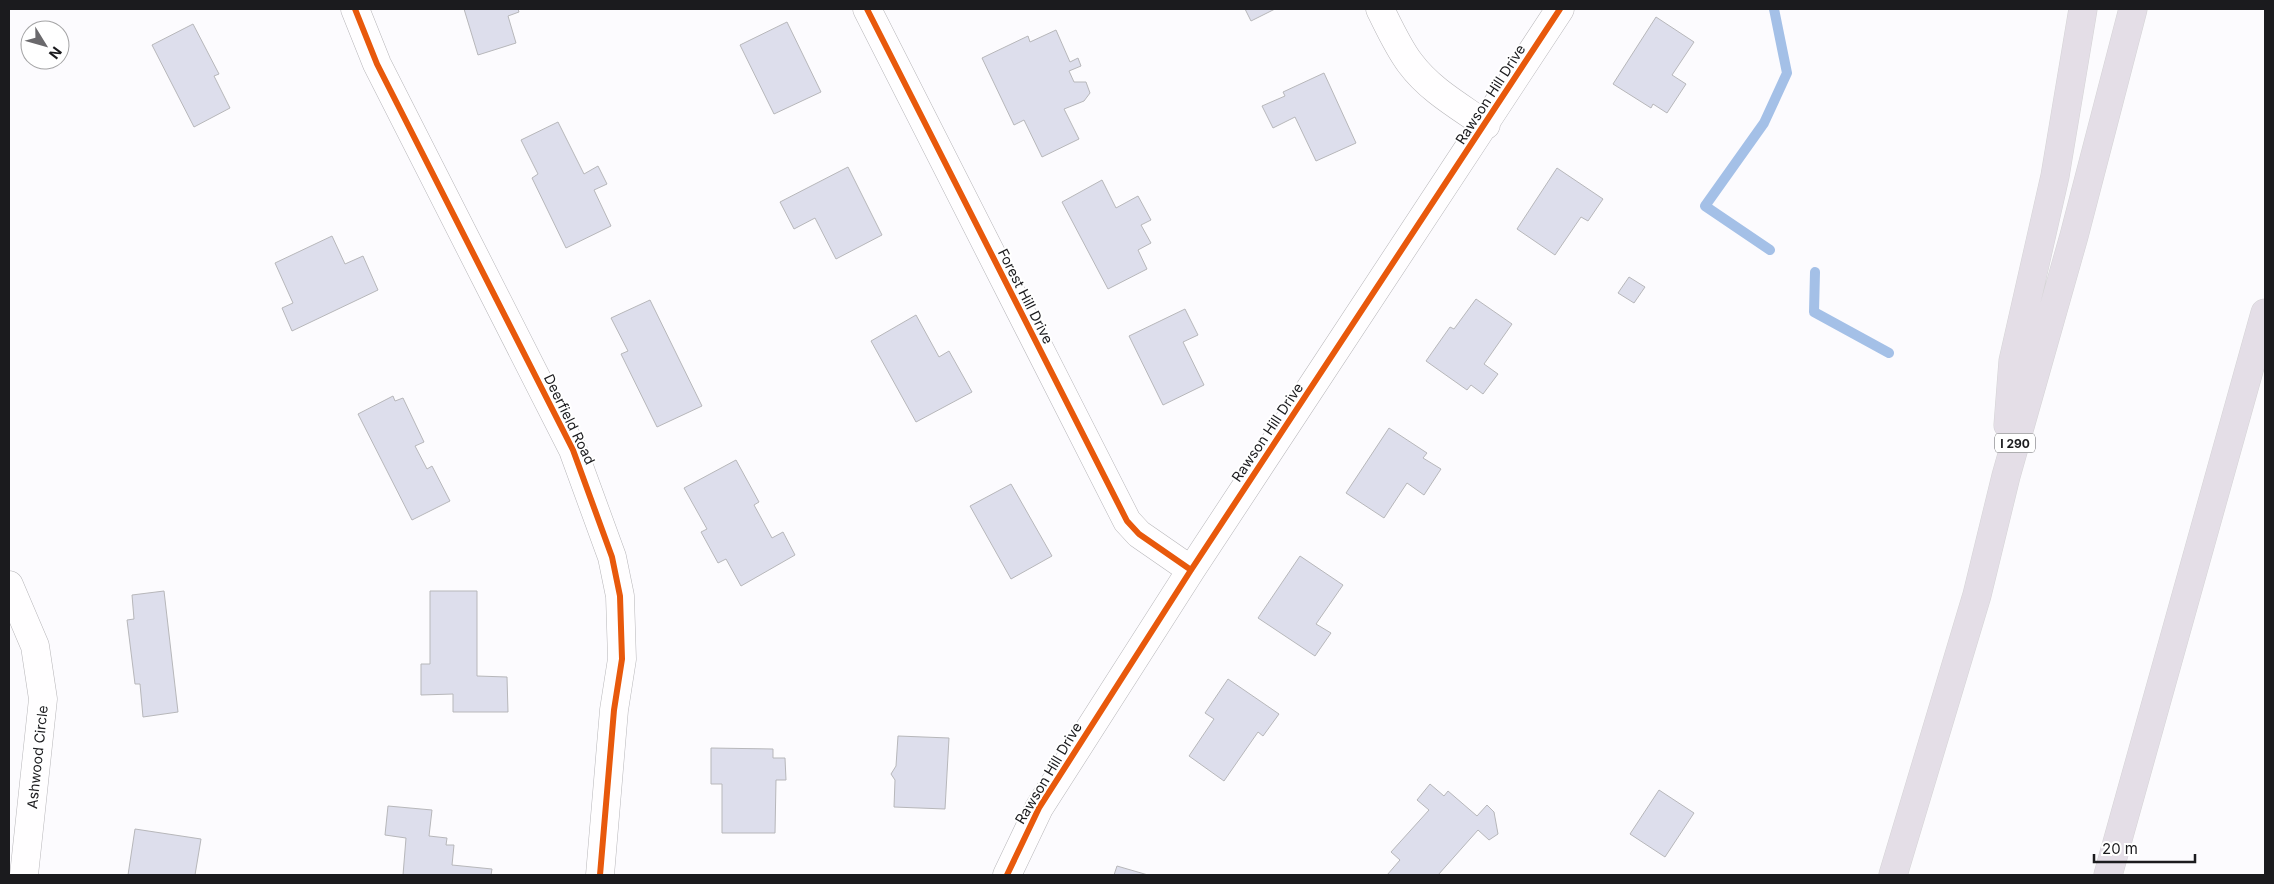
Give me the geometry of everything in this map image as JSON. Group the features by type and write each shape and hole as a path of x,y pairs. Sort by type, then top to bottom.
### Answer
{"highway":[{"path":"2006,476 2013,361 2055,176 2083,9"},
{"name":"I 290","path":"1893,875 1977,595 2006,476 2074,236 2133,9"},
{"path":"2108,875 2265,313"}],"street":[{"name":"Deerfield Road","path":"355,9 377,64 573,450 612,557 620,596 622,659 614,710 600,875"},
{"name":"Forest Hill Drive","path":"867,9 1123,514 1139,534 1191,570"},
{"path":"1380,9 1410,63 1422,77 1437,91 1486,125"},
{"name":"Rawson Hill Drive","path":"1007,875 1039,808 1191,570 1486,125 1560,9"},
{"name":"Ashwood Circle","path":"9,585 34,646 43,698 24,875"}],"building":[{"path":"464,9 518,9 519,12 508,16 516,43 478,55"},
{"path":"1245,9 1275,9 1251,21"},
{"path":"1656,17 1694,42 1672,75 1686,84 1667,113 1653,104 1651,108 1613,84"},
{"path":"787,22 821,92 774,114 740,45"},
{"path":"193,24 219,74 214,76 230,108 194,127 152,45"},
{"path":"1056,30 1070,62 1078,58 1081,66 1069,71 1074,82 1086,82 1090,93 1084,101 1064,109 1079,139 1042,157 1024,120 1014,125 982,58 1028,36 1030,42"},
{"path":"1324,73 1356,143 1316,161 1295,117 1273,128 1262,106 1285,96 1283,92"},
{"path":"558,122 584,174 598,166 607,184 594,190 611,226 566,248 532,178 538,174 521,140"},
{"path":"848,167 882,235 836,259 815,218 794,229 780,202"},
{"path":"1557,168 1603,199 1588,221 1581,217 1555,255 1517,229"},
{"path":"1102,180 1116,208 1138,196 1151,220 1141,225 1151,243 1138,250 1147,269 1108,289 1062,202"},
{"path":"332,236 345,264 363,256 378,290 292,331 282,308 293,303 275,263"},
{"path":"1629,277 1645,287 1634,303 1618,293"},
{"path":"1476,299 1512,324 1484,364 1498,374 1483,394 1471,385 1467,390 1426,361 1450,327 1454,329"},
{"path":"650,300 702,406 657,427 621,354 628,351 611,318"},
{"path":"1185,309 1198,335 1183,342 1204,385 1163,405 1129,336"},
{"path":"916,315 939,357 949,351 972,392 916,422 871,341"},
{"path":"393,396 395,401 403,398 424,442 415,446 427,469 432,466 450,501 412,520 358,414"},
{"path":"1389,428 1427,453 1423,458 1441,469 1424,495 1407,483 1384,518 1346,493"},
{"path":"736,460 759,502 754,505 772,538 783,532 795,555 741,586 726,559 718,563 701,532 707,529 684,488"},
{"path":"1011,484 1052,556 1011,579 970,506"},
{"path":"1300,556 1343,585 1316,624 1331,633 1315,656 1258,618"},
{"path":"164,591 178,712 143,717 140,684 135,684 127,620 134,619 132,595"},
{"path":"430,591 477,591 477,676 507,677 508,712 453,712 453,694 421,695 421,664 430,664"},
{"path":"1228,679 1279,714 1263,736 1258,732 1224,781 1189,756 1214,719 1205,713"},
{"path":"898,736 949,738 945,809 894,807 895,780 891,774 896,766"},
{"path":"711,748 773,749 773,758 785,758 786,780 776,780 775,833 722,833 722,784 711,784"},
{"path":"1430,784 1444,796 1448,791 1477,816 1487,805 1494,812 1498,834 1489,840 1478,830 1438,875 1387,875 1400,860 1391,852 1429,810 1417,800"},
{"path":"1659,790 1694,813 1665,857 1630,834"},
{"path":"388,806 432,810 429,836 447,838 446,845 454,845 452,865 492,869 491,875 403,875 406,838 385,835"},
{"path":"135,829 201,839 195,875 128,875"},
{"path":"1117,866 1148,875 1114,875"}],"waterway":[{"path":"1770,250 1705,206 1764,123 1787,73 1774,9"},
{"path":"1815,272 1814,312 1889,353"}],"cycle path":[{"path":"355,9 377,64 573,450 612,557 620,596 622,659 614,710 600,875"},
{"path":"867,9 1127,521 1139,534 1191,570"},
{"path":"1007,875 1039,808 1191,570 1560,9"}]}
